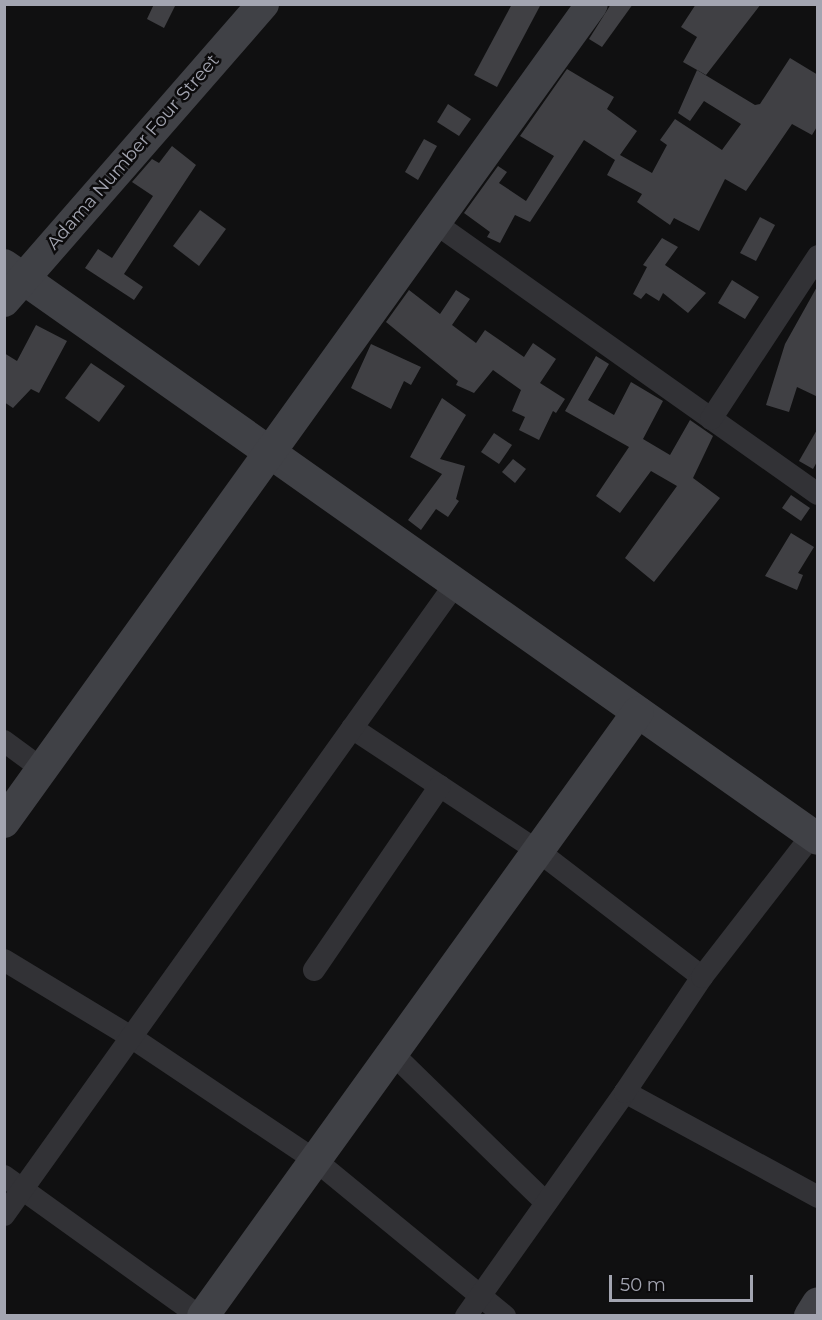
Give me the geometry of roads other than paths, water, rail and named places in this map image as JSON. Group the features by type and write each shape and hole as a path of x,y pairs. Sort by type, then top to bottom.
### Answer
{"street":[{"name":"Adama Number Four Street","path":"11,281 263,4"},
{"path":"4,822 592,4"},
{"path":"435,223 818,494"},
{"path":"711,419 818,256"},
{"path":"11,281 270,452 815,837 702,977 625,1092 466,1316"},
{"path":"4,1215 456,583"},
{"path":"4,1176 201,1316 638,712"},
{"path":"352,728 538,851 702,977"},
{"path":"4,741 42,769"},
{"path":"314,970 440,786"},
{"path":"4,960 131,1037 315,1160 506,1316"},
{"path":"392,1053 546,1203"},
{"path":"625,1092 818,1197"},
{"path":"810,1316 818,1303"}]}
